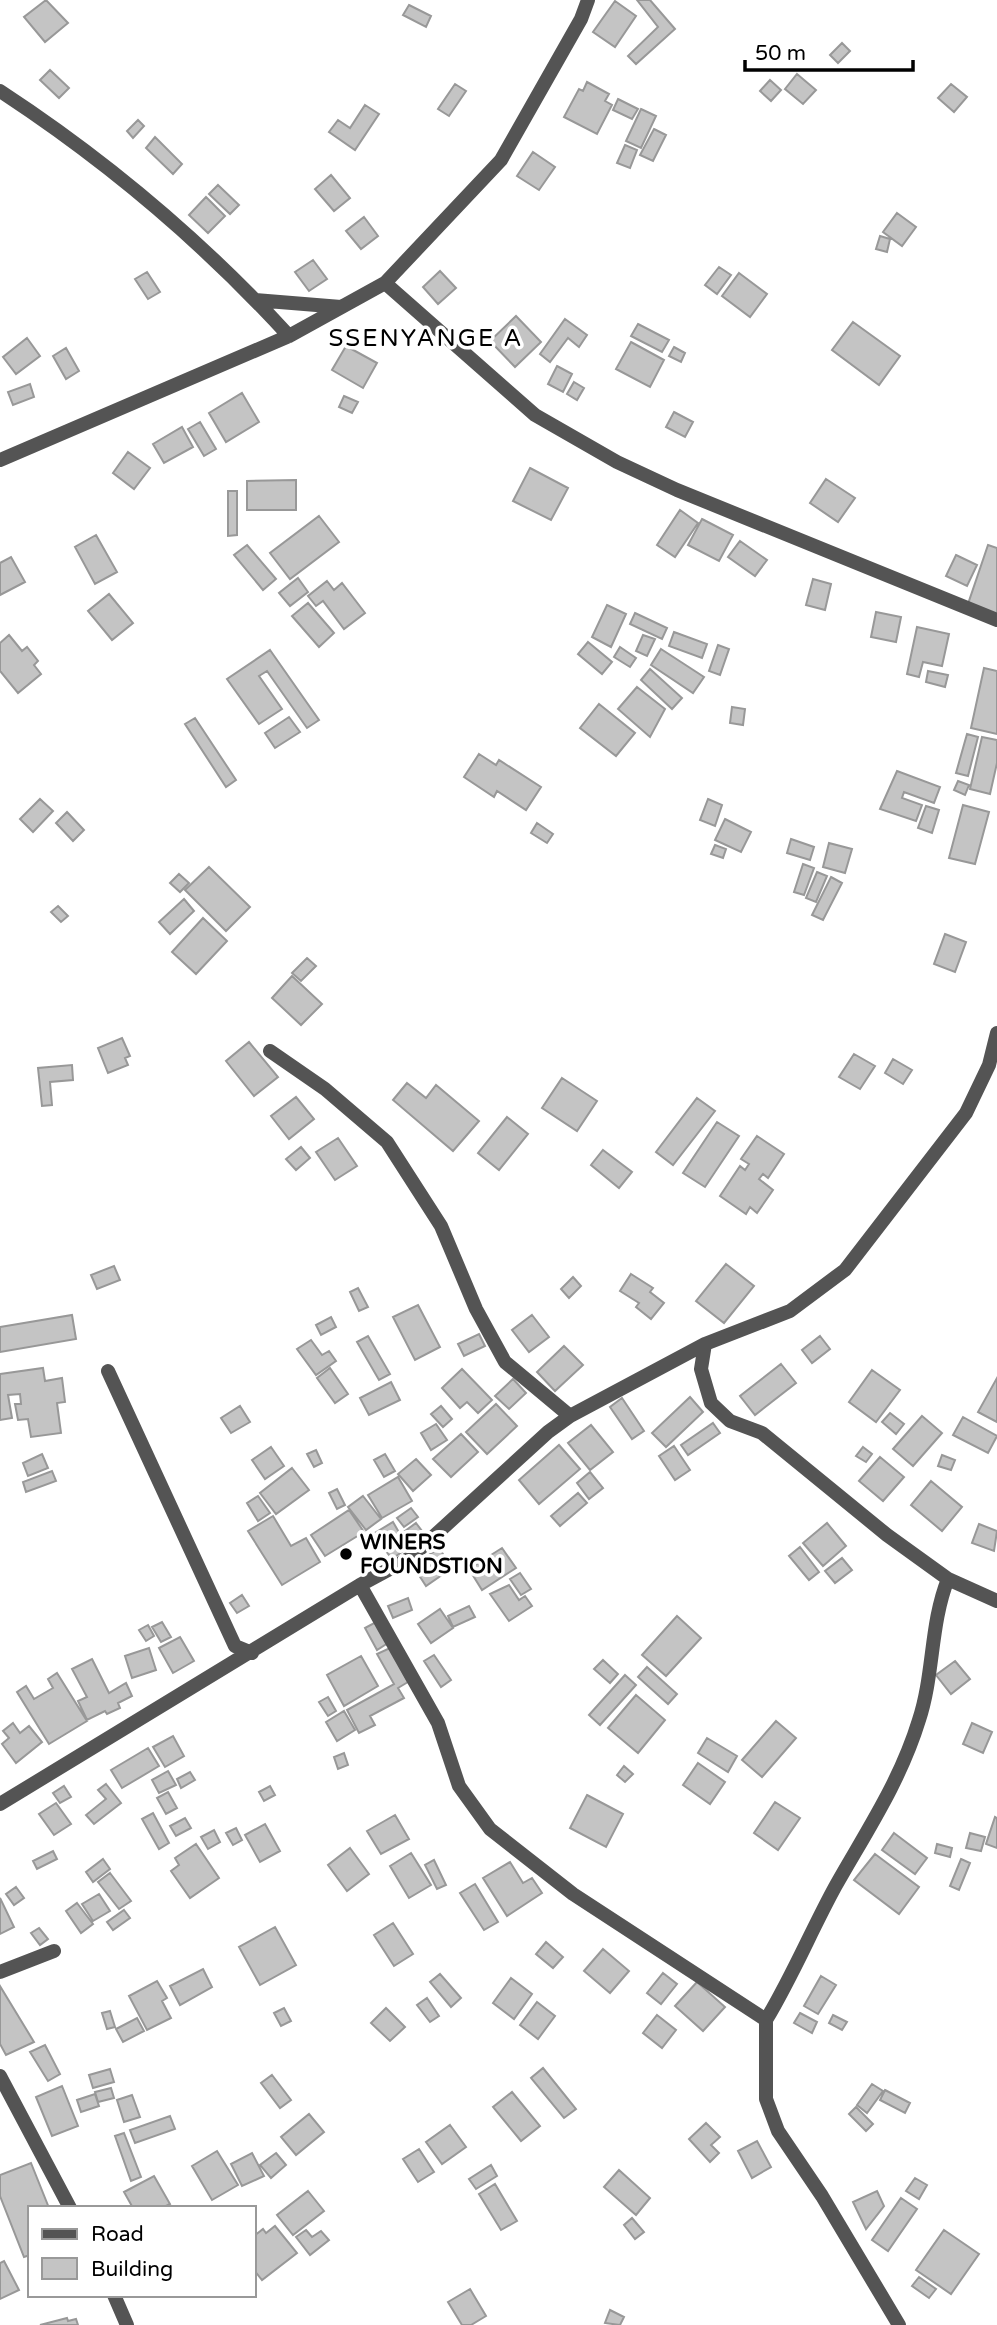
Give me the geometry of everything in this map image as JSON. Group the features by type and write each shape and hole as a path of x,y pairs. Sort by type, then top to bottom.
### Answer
{"street":[{"path":"0,460 289,336 385,283 501,160 581,19 588,0"},
{"path":"0,91 69,136 150,200 289,336"},
{"path":"385,283 535,415 617,462 677,490 997,620"},
{"path":"255,300 341,307"},
{"path":"0,1804 360,1585 410,1558 548,1432 570,1416 705,1344 790,1311 845,1270 966,1113 989,1065 997,1033"},
{"path":"270,1051 325,1089 387,1142 441,1226 476,1309 505,1362 570,1416"},
{"path":"705,1344 701,1369 711,1403 730,1421 762,1433 887,1535 947,1579 997,1601"},
{"path":"108,1371 235,1646 252,1653"},
{"path":"899,2325 822,2196 778,2131 765,2099 766,2020 900,1769 920,1719 934,1632 947,1579"},
{"path":"360,1585 438,1723 459,1786 490,1829 573,1894 766,2020"},
{"path":"0,1972 54,1951"},
{"path":"0,2076 69,2206"},
{"path":"115,2297 127,2325"}],"building":[{"path":"46,0 68,23 45,42 24,17"},
{"path":"637,0 650,0 675,29 636,64 628,56 658,27"},
{"path":"615,1 636,16 615,47 593,32"},
{"path":"409,5 431,16 426,27 403,15"},
{"path":"842,43 850,51 838,63 830,55"},
{"path":"50,70 69,88 59,98 40,80"},
{"path":"797,74 816,90 803,104 785,89"},
{"path":"770,80 781,90 771,101 760,91"},
{"path":"587,82 609,94 605,101 612,105 597,134 564,117 579,89 583,91"},
{"path":"455,84 466,91 449,116 438,109"},
{"path":"951,84 967,97 954,112 938,98"},
{"path":"618,99 638,109 632,119 613,110"},
{"path":"365,105 379,114 355,150 329,132 338,120 350,128"},
{"path":"641,109 656,116 641,148 626,141"},
{"path":"138,120 144,126 133,138 127,131"},
{"path":"654,129 666,135 653,161 640,155"},
{"path":"155,137 182,164 173,174 146,148"},
{"path":"625,145 637,150 630,168 617,163"},
{"path":"533,152 555,167 539,190 517,176"},
{"path":"331,175 350,198 334,211 315,189"},
{"path":"218,185 239,205 230,214 209,194"},
{"path":"206,197 225,216 208,233 189,215"},
{"path":"897,213 916,227 902,246 883,232"},
{"path":"364,217 378,236 361,249 346,231"},
{"path":"880,236 890,239 887,252 876,249"},
{"path":"313,260 327,279 309,291 295,272"},
{"path":"719,267 731,275 717,294 705,285"},
{"path":"440,271 456,288 438,304 423,287"},
{"path":"147,272 160,292 148,299 135,279"},
{"path":"739,273 767,294 750,317 722,296"},
{"path":"516,316 541,342 515,367 490,341"},
{"path":"565,319 587,335 579,347 568,338 550,362 540,354"},
{"path":"853,322 900,356 879,385 832,350"},
{"path":"638,324 669,340 662,352 631,336"},
{"path":"27,338 40,356 16,374 3,357"},
{"path":"631,342 664,360 650,387 616,369"},
{"path":"346,346 377,363 363,388 332,370"},
{"path":"674,347 685,353 681,362 669,356"},
{"path":"66,348 79,371 66,379 53,356"},
{"path":"557,366 572,374 563,392 548,384"},
{"path":"574,382 584,388 577,400 567,394"},
{"path":"30,384 34,397 13,405 8,392"},
{"path":"242,393 259,422 226,442 209,413"},
{"path":"344,396 358,402 352,413 339,407"},
{"path":"674,412 693,422 685,437 666,427"},
{"path":"200,422 216,449 204,456 188,429"},
{"path":"182,427 193,447 164,463 153,444"},
{"path":"128,452 150,468 134,489 113,473"},
{"path":"530,468 568,488 551,520 513,501"},
{"path":"826,479 855,498 838,522 810,503"},
{"path":"296,480 296,510 247,510 247,481"},
{"path":"228,491 237,491 237,535 228,536"},
{"path":"680,510 698,523 675,557 657,545"},
{"path":"319,516 339,542 290,579 270,553"},
{"path":"702,519 733,535 719,561 688,545"},
{"path":"96,535 117,572 95,584 75,547"},
{"path":"740,541 767,560 755,576 728,557"},
{"path":"247,545 276,579 263,590 234,555"},
{"path":"988,545 997,548 997,614 968,604"},
{"path":"956,555 977,565 967,586 946,576"},
{"path":"11,557 25,582 0,595 0,563"},
{"path":"298,578 308,592 290,606 279,593"},
{"path":"813,579 831,584 825,610 806,605"},
{"path":"327,581 334,590 342,583 365,613 344,629 323,601 316,606 308,596"},
{"path":"109,594 133,623 112,640 88,611"},
{"path":"308,603 334,633 319,647 292,616"},
{"path":"607,605 626,614 611,647 592,637"},
{"path":"876,612 901,617 896,642 871,637"},
{"path":"635,613 667,628 662,639 630,624"},
{"path":"917,627 949,634 942,666 923,662 919,677 907,674"},
{"path":"674,632 707,644 702,658 669,646"},
{"path":"9,635 22,651 27,647 38,661 34,665 41,674 18,693 0,671 0,643"},
{"path":"643,635 655,639 647,656 636,651"},
{"path":"588,642 612,662 602,674 578,654"},
{"path":"718,645 729,649 720,675 709,671"},
{"path":"620,647 636,658 630,667 614,657"},
{"path":"661,649 704,677 693,693 651,665"},
{"path":"270,650 319,720 307,728 267,671 259,676 282,709 259,724 227,679"},
{"path":"984,668 997,671 997,734 971,728"},
{"path":"650,669 682,698 672,709 641,680"},
{"path":"928,671 948,675 945,687 926,682"},
{"path":"637,687 665,709 650,737 618,709"},
{"path":"599,704 635,733 616,756 580,728"},
{"path":"732,707 745,709 743,725 730,723"},
{"path":"289,717 300,732 275,748 265,733"},
{"path":"195,718 236,780 226,787 185,724"},
{"path":"967,734 978,737 968,776 956,773"},
{"path":"982,737 997,740 997,763 990,794 970,789"},
{"path":"479,754 496,765 499,760 541,787 526,810 497,791 494,797 464,777"},
{"path":"897,771 940,787 934,803 904,792 902,798 922,805 916,821 880,809"},
{"path":"958,781 969,785 965,795 954,790"},
{"path":"40,799 53,811 33,832 20,819"},
{"path":"708,799 722,805 715,826 700,820"},
{"path":"963,805 989,812 975,864 949,858"},
{"path":"926,806 939,810 932,833 918,828"},
{"path":"67,812 84,830 73,841 56,823"},
{"path":"725,819 751,832 741,852 715,840"},
{"path":"537,823 553,834 547,843 531,833"},
{"path":"791,839 814,847 810,860 787,853"},
{"path":"829,843 852,849 845,873 823,867"},
{"path":"715,845 726,849 723,858 711,854"},
{"path":"803,864 814,868 804,895 794,892"},
{"path":"209,867 250,907 226,931 185,890"},
{"path":"817,872 827,876 816,902 806,898"},
{"path":"179,874 189,883 180,892 170,883"},
{"path":"831,877 842,883 823,920 812,915"},
{"path":"184,899 194,911 170,934 159,922"},
{"path":"58,906 68,916 61,922 51,912"},
{"path":"203,918 227,941 196,974 172,952"},
{"path":"945,934 966,942 955,972 934,964"},
{"path":"307,958 316,966 301,981 292,973"},
{"path":"292,976 322,1004 301,1025 272,998"},
{"path":"122,1038 130,1056 125,1058 128,1065 108,1073 98,1048"},
{"path":"249,1042 278,1077 254,1096 226,1061"},
{"path":"854,1054 875,1066 860,1089 839,1077"},
{"path":"893,1059 912,1070 903,1084 885,1073"},
{"path":"72,1065 73,1080 50,1082 52,1105 42,1106 38,1068"},
{"path":"562,1078 597,1101 577,1131 542,1108"},
{"path":"407,1083 426,1098 436,1085 479,1121 453,1151 393,1100"},
{"path":"296,1097 314,1119 289,1139 271,1116"},
{"path":"697,1098 715,1111 673,1165 656,1152"},
{"path":"507,1117 528,1134 499,1170 478,1153"},
{"path":"717,1122 739,1136 705,1187 683,1173"},
{"path":"757,1136 784,1154 768,1178 763,1174 759,1179 773,1190 757,1213 750,1207 746,1214 720,1196 740,1166 745,1170 749,1164 741,1159"},
{"path":"338,1138 357,1166 335,1180 316,1152"},
{"path":"301,1147 310,1158 296,1170 286,1159"},
{"path":"603,1150 632,1172 619,1188 591,1165"},
{"path":"726,1264 754,1286 724,1323 696,1301"},
{"path":"114,1266 120,1280 97,1289 91,1275"},
{"path":"631,1274 653,1288 650,1292 664,1303 651,1319 636,1307 639,1303 620,1291"},
{"path":"573,1277 581,1286 569,1298 561,1289"},
{"path":"358,1288 368,1307 359,1311 350,1292"},
{"path":"418,1305 440,1347 415,1360 393,1317"},
{"path":"72,1315 76,1339 0,1352 0,1327"},
{"path":"532,1315 549,1337 529,1352 512,1330"},
{"path":"331,1317 336,1327 321,1335 316,1325"},
{"path":"479,1334 485,1346 464,1356 458,1344"},
{"path":"368,1336 390,1374 379,1380 357,1342"},
{"path":"820,1336 830,1349 812,1363 802,1350"},
{"path":"311,1340 322,1355 329,1351 336,1361 316,1375 297,1349"},
{"path":"564,1346 583,1365 555,1391 537,1372"},
{"path":"781,1364 796,1383 755,1415 740,1396"},
{"path":"43,1368 45,1381 62,1378 65,1402 57,1403 61,1433 31,1437 28,1419 18,1420 15,1404 21,1404 20,1394 8,1395 12,1418 0,1420 0,1374"},
{"path":"330,1368 348,1394 335,1403 317,1378"},
{"path":"462,1369 492,1400 478,1413 467,1402 460,1408 442,1388"},
{"path":"872,1370 900,1390 876,1422 849,1402"},
{"path":"997,1378 997,1422 978,1412"},
{"path":"513,1379 526,1393 509,1409 495,1396"},
{"path":"391,1382 400,1400 369,1415 360,1398"},
{"path":"690,1397 703,1412 666,1447 652,1433"},
{"path":"622,1398 644,1431 632,1439 610,1407"},
{"path":"496,1404 517,1426 487,1454 466,1432"},
{"path":"240,1406 250,1422 231,1433 221,1418"},
{"path":"441,1406 452,1419 443,1427 431,1414"},
{"path":"890,1413 904,1424 896,1434 882,1422"},
{"path":"922,1416 942,1433 913,1466 893,1449"},
{"path":"963,1417 997,1436 988,1453 953,1435"},
{"path":"713,1423 720,1433 688,1455 681,1445"},
{"path":"436,1424 447,1440 431,1450 421,1433"},
{"path":"591,1425 613,1452 590,1470 568,1443"},
{"path":"461,1434 478,1452 451,1477 433,1459"},
{"path":"559,1445 580,1469 539,1504 519,1480"},
{"path":"674,1446 690,1470 675,1480 659,1456"},
{"path":"271,1447 284,1466 265,1479 252,1460"},
{"path":"863,1447 872,1454 866,1462 856,1456"},
{"path":"316,1450 322,1463 314,1467 307,1454"},
{"path":"42,1454 48,1468 28,1476 23,1463"},
{"path":"385,1454 395,1471 384,1477 374,1460"},
{"path":"942,1455 955,1460 951,1470 938,1466"},
{"path":"880,1457 904,1477 883,1501 859,1481"},
{"path":"416,1459 431,1475 413,1491 398,1474"},
{"path":"292,1468 309,1490 276,1514 260,1493"},
{"path":"52,1471 56,1481 26,1492 23,1482"},
{"path":"590,1472 603,1488 589,1499 577,1483"},
{"path":"398,1477 412,1501 382,1518 368,1495"},
{"path":"931,1481 962,1507 942,1531 911,1505"},
{"path":"337,1489 345,1505 337,1509 329,1493"},
{"path":"578,1493 587,1503 560,1526 551,1516"},
{"path":"258,1496 270,1513 258,1521 247,1503"},
{"path":"363,1496 381,1519 366,1530 348,1507"},
{"path":"411,1508 418,1517 404,1527 397,1518"},
{"path":"349,1510 364,1532 325,1556 311,1535"},
{"path":"273,1516 291,1546 306,1538 320,1562 282,1585 248,1531"},
{"path":"393,1522 400,1534 380,1545 373,1534"},
{"path":"416,1523 425,1535 392,1559 383,1547"},
{"path":"827,1523 846,1546 823,1566 803,1543"},
{"path":"979,1524 997,1531 994,1551 972,1543"},
{"path":"800,1547 819,1572 809,1580 789,1556"},
{"path":"439,1548 452,1568 426,1586 413,1566"},
{"path":"502,1548 516,1568 482,1590 469,1569"},
{"path":"842,1558 852,1570 835,1583 825,1571"},
{"path":"520,1573 531,1589 521,1595 510,1579"},
{"path":"509,1585 519,1600 525,1596 532,1606 509,1621 490,1594"},
{"path":"242,1595 249,1606 237,1613 230,1603"},
{"path":"408,1598 412,1610 393,1618 388,1606"},
{"path":"469,1606 475,1617 453,1627 448,1616"},
{"path":"440,1609 453,1628 431,1643 418,1624"},
{"path":"677,1616 701,1638 666,1676 642,1655"},
{"path":"162,1622 171,1637 161,1642 152,1627"},
{"path":"376,1622 388,1643 377,1650 365,1628"},
{"path":"148,1625 154,1636 146,1641 139,1630"},
{"path":"180,1637 194,1661 173,1673 159,1648"},
{"path":"149,1648 156,1670 132,1678 125,1656"},
{"path":"390,1648 408,1682 398,1688 404,1698 370,1716 375,1725 359,1733 347,1710 394,1684 377,1654"},
{"path":"434,1655 451,1680 441,1687 424,1661"},
{"path":"361,1656 378,1686 344,1706 327,1675"},
{"path":"92,1659 109,1693 126,1683 132,1696 118,1703 120,1708 107,1714 105,1711 87,1720 78,1701 87,1697 72,1669"},
{"path":"603,1660 618,1674 610,1683 594,1669"},
{"path":"955,1661 970,1679 951,1694 936,1675"},
{"path":"647,1667 677,1694 668,1704 638,1677"},
{"path":"57,1673 87,1721 49,1744 17,1692 26,1686 34,1699 53,1688 48,1679"},
{"path":"625,1675 636,1685 600,1725 589,1715"},
{"path":"636,1695 665,1720 638,1753 608,1728"},
{"path":"328,1697 336,1711 328,1716 319,1702"},
{"path":"344,1711 355,1730 337,1741 326,1722"},
{"path":"776,1721 796,1738 762,1777 742,1760"},
{"path":"13,1723 20,1733 29,1726 42,1742 16,1763 2,1744 9,1738 3,1731"},
{"path":"972,1723 992,1732 983,1753 963,1744"},
{"path":"173,1736 184,1756 165,1767 153,1747"},
{"path":"707,1738 737,1756 728,1772 698,1753"},
{"path":"148,1748 159,1766 122,1788 111,1770"},
{"path":"344,1753 348,1765 338,1769 334,1757"},
{"path":"698,1763 725,1782 710,1804 683,1785"},
{"path":"624,1766 633,1774 625,1782 617,1775"},
{"path":"168,1771 176,1785 159,1793 152,1780"},
{"path":"190,1772 195,1780 181,1788 177,1779"},
{"path":"106,1784 121,1803 94,1824 86,1815 106,1799 98,1790"},
{"path":"64,1786 71,1797 60,1803 53,1793"},
{"path":"270,1786 275,1795 264,1801 259,1792"},
{"path":"168,1792 177,1808 166,1814 157,1798"},
{"path":"587,1795 623,1814 606,1847 570,1828"},
{"path":"775,1802 800,1818 778,1850 754,1833"},
{"path":"56,1803 71,1824 54,1835 39,1814"},
{"path":"153,1813 169,1843 159,1849 142,1819"},
{"path":"395,1815 409,1839 381,1854 367,1831"},
{"path":"995,1817 997,1818 997,1848 986,1844"},
{"path":"185,1818 191,1828 176,1836 170,1826"},
{"path":"265,1824 280,1851 260,1862 245,1835"},
{"path":"236,1828 242,1840 233,1845 226,1833"},
{"path":"214,1830 220,1842 208,1849 201,1837"},
{"path":"894,1833 927,1858 915,1874 882,1850"},
{"path":"970,1833 985,1837 981,1851 966,1848"},
{"path":"196,1844 219,1878 190,1898 171,1871 179,1865 175,1858"},
{"path":"937,1844 952,1848 950,1857 935,1853"},
{"path":"350,1848 369,1874 347,1891 328,1865"},
{"path":"53,1851 57,1859 37,1869 33,1861"},
{"path":"411,1853 431,1885 409,1898 390,1866"},
{"path":"875,1854 919,1887 899,1914 854,1880"},
{"path":"103,1859 110,1869 93,1882 86,1872"},
{"path":"961,1859 970,1863 959,1890 950,1886"},
{"path":"434,1860 446,1885 437,1889 425,1865"},
{"path":"510,1862 523,1883 532,1878 542,1893 507,1916 483,1878"},
{"path":"110,1873 131,1901 119,1909 98,1882"},
{"path":"475,1884 498,1922 484,1930 460,1893"},
{"path":"16,1887 24,1898 14,1905 6,1894"},
{"path":"99,1894 110,1911 93,1921 82,1904"},
{"path":"0,1898 14,1927 0,1934"},
{"path":"77,1903 93,1924 81,1933 66,1911"},
{"path":"124,1910 130,1918 113,1930 107,1922"},
{"path":"393,1923 413,1954 394,1966 374,1935"},
{"path":"275,1927 296,1965 260,1985 239,1947"},
{"path":"39,1928 48,1939 40,1945 31,1933"},
{"path":"546,1942 563,1957 553,1968 536,1954"},
{"path":"603,1949 629,1971 610,1993 584,1971"},
{"path":"203,1969 212,1987 180,2005 170,1986"},
{"path":"663,1973 677,1984 661,2004 647,1993"},
{"path":"440,1974 461,1998 451,2007 430,1982"},
{"path":"821,1976 836,1985 818,2014 804,2006"},
{"path":"511,1978 532,1994 514,2019 493,2003"},
{"path":"157,1981 167,1998 162,2001 171,2018 147,2030 129,1996"},
{"path":"697,1982 725,2007 703,2031 675,2006"},
{"path":"0,1986 34,2042 6,2055 0,2044"},
{"path":"427,1998 439,2016 430,2022 417,2005"},
{"path":"537,2002 555,2016 538,2039 520,2025"},
{"path":"284,2008 291,2021 281,2026 274,2013"},
{"path":"386,2008 405,2027 390,2041 371,2023"},
{"path":"110,2011 115,2027 107,2029 102,2013"},
{"path":"800,2013 817,2022 812,2033 794,2023"},
{"path":"657,2015 676,2030 662,2048 643,2033"},
{"path":"833,2015 847,2022 842,2030 829,2023"},
{"path":"137,2018 144,2031 123,2042 116,2029"},
{"path":"45,2045 60,2074 48,2081 30,2052"},
{"path":"543,2068 576,2109 564,2118 531,2078"},
{"path":"110,2069 114,2082 93,2088 89,2075"},
{"path":"272,2075 291,2100 280,2108 261,2083"},
{"path":"872,2084 883,2091 867,2113 857,2105"},
{"path":"62,2086 78,2126 52,2136 36,2097"},
{"path":"111,2088 114,2098 98,2102 95,2092"},
{"path":"885,2090 910,2103 905,2113 880,2100"},
{"path":"512,2092 540,2126 521,2141 493,2107"},
{"path":"95,2094 99,2106 81,2112 77,2100"},
{"path":"132,2095 140,2117 124,2122 117,2100"},
{"path":"856,2107 873,2124 866,2131 849,2114"},
{"path":"309,2114 324,2132 296,2155 281,2137"},
{"path":"170,2116 175,2129 135,2143 130,2130"},
{"path":"706,2123 720,2137 711,2145 719,2153 710,2162 689,2139"},
{"path":"450,2125 466,2147 442,2164 426,2142"},
{"path":"124,2133 141,2177 131,2181 115,2136"},
{"path":"757,2141 771,2167 752,2178 738,2151"},
{"path":"419,2149 434,2172 418,2182 403,2159"},
{"path":"217,2151 238,2185 212,2200 192,2166"},
{"path":"252,2153 264,2176 242,2186 231,2164"},
{"path":"276,2153 286,2165 271,2178 260,2165"},
{"path":"31,2163 48,2206 28,2206 28,2256 24,2257 0,2196 0,2175"},
{"path":"491,2165 497,2176 476,2189 469,2179"},
{"path":"619,2170 650,2198 636,2215 604,2187"},
{"path":"154,2176 170,2204 132,2206 124,2192"},
{"path":"915,2178 927,2185 919,2199 906,2191"},
{"path":"495,2184 517,2221 501,2230 479,2194"},
{"path":"308,2191 324,2211 293,2235 277,2215"},
{"path":"877,2191 884,2206 866,2229 853,2202"},
{"path":"901,2198 917,2209 888,2251 872,2240"},
{"path":"632,2218 644,2232 635,2239 624,2225"},
{"path":"275,2226 297,2253 262,2280 256,2272 256,2234 263,2229 266,2233"},
{"path":"306,2230 312,2237 321,2231 329,2240 310,2255 296,2237"},
{"path":"944,2230 979,2254 951,2294 916,2270"},
{"path":"4,2261 19,2290 0,2299 0,2263"},
{"path":"919,2277 936,2289 929,2298 912,2286"},
{"path":"470,2289 486,2316 471,2325 462,2325 448,2302"},
{"path":"610,2310 624,2317 620,2325 605,2323"},
{"path":"67,2318 68,2321 76,2319 78,2325 40,2325"}],"place":[{"name":"WINERS FOUNDSTION","path":"346,1554"}],"district":[{"name":"SSENYANGE A","path":"426,338"}]}
